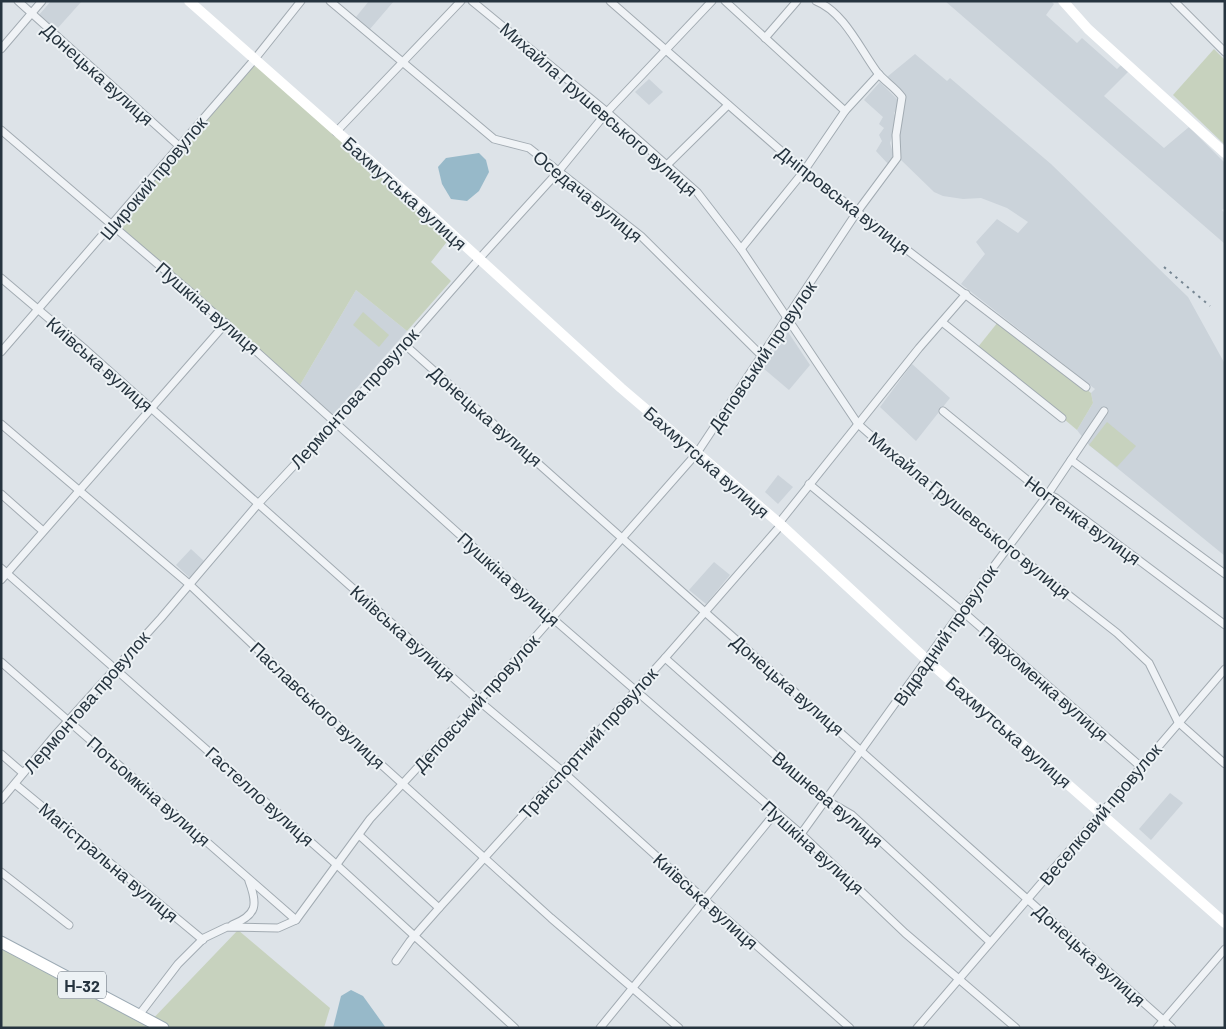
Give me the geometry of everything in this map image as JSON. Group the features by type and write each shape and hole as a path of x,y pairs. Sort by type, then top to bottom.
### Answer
{"main road":[{"name":"Н-32","path":"1,942 163,1028"}],"street":[{"name":"Донецька вулиця","path":"18,1 179,146"},
{"path":"1,49 42,1"},
{"name":"Бахмутська вулиця","path":"189,1 697,453 780,524 927,660 1225,923"},
{"name":"Широкий провулок","path":"1,352 254,60 301,1"},
{"name":"Оседача вулиця","path":"330,1 494,139 529,148 641,236 762,356"},
{"path":"336,132 461,1"},
{"name":"Михайла Грушевського вулиця","path":"472,1 607,112 668,164 697,192 741,249 858,424 918,477 1117,633 1149,663 1178,722 1225,764"},
{"name":"Дніпровська вулиця","path":"610,1 804,171 1086,387"},
{"name":"Лермонтова провулок","path":"1,800 258,504 558,172 607,112 712,1"},
{"path":"725,1 845,111"},
{"path":"765,38 797,1"},
{"path":"741,249 804,171 845,111 879,74 854,39 850,28 816,1"},
{"path":"1063,1 1088,29 1225,153"},
{"path":"1177,2 1225,52"},
{"name":"Деповський провулок","path":"296,920 359,835 697,453 857,212 897,158 896,135 902,97 879,74"},
{"path":"668,164 728,105"},
{"name":"Пушкіна вулиця","path":"1,130 226,323 551,617 802,834 905,933 1016,1028"},
{"name":"Київська вулиця","path":"1,278 479,701 561,770 850,1028"},
{"name":"Транспортний провулок","path":"396,961 415,935 561,770 705,612 780,524 809,484 966,294"},
{"path":"942,322 1062,418"},
{"path":"1,580 4,570 152,410 226,323"},
{"name":"Донецька вулиця","path":"404,344 1172,1028"},
{"name":"Відрадний провулок","path":"802,834 1007,548 1048,494 1104,411"},
{"name":"Ногтенка вулиця","path":"943,412 1042,492 1056,498 1225,626"},
{"name":"Паславського вулиця","path":"1,424 190,584 333,721 551,918 679,1028"},
{"path":"1071,460 1225,574"},
{"name":"Пархоменка вулиця","path":"809,484 962,611 1140,766"},
{"path":"1,494 43,530"},
{"name":"Гастелло вулиця","path":"4,570 337,864 515,1028"},
{"name":"Вишнева вулиця","path":"665,658 826,800 852,815 990,942"},
{"name":"Потьомкіна вулиця","path":"1,662 296,920"},
{"name":"Веселковий провулок","path":"917,1028 1225,669"},
{"path":"1,754 23,774"},
{"name":"Магістральна вулиця","path":"15,784 203,940"},
{"path":"600,1028 776,812"},
{"path":"359,835 439,908"},
{"path":"1,872 69,925"},
{"path":"139,1015 178,964 203,940 245,920 254,910 255,896 248,878"},
{"path":"227,927 278,928 296,920"},
{"path":"1157,1028 1225,949"}],"shaded area":[{"path":"51,1 82,1 56,30 39,15"},
{"path":"369,1 394,1 370,29 356,17"},
{"path":"945,1 1051,1 1054,4 1046,15 1077,43 1082,38 1117,69 1122,64 1129,71 1104,96 1164,148 1189,127 1225,163 1225,208 1222,210 1225,214 1225,244"},
{"path":"915,54 947,81 950,78 1051,164 1188,297 1225,364 1225,556 1089,445 1080,434 1077,430 1093,403 1091,393 1095,389 961,284 985,254 976,242 997,219 1018,233 1028,222 1007,208 981,198 963,199 943,196 934,192 900,159 898,136 904,99 899,87 887,77"},
{"path":"649,79 663,92 649,105 635,92"},
{"path":"880,82 899,101 894,113 897,121 890,143 895,159 890,166 876,151 882,141 879,135 884,128 879,124 883,117 864,100"},
{"path":"356,290 407,331 333,415 300,385"},
{"path":"788,332 810,365 789,390 763,368"},
{"path":"912,364 950,398 916,441 880,407"},
{"path":"778,475 793,487 778,504 765,492"},
{"path":"191,549 204,561 190,578 176,565"},
{"path":"714,562 730,575 706,604 689,590"},
{"path":"1170,793 1183,803 1151,840 1139,829"}],"green space":[{"path":"1214,49 1225,60 1225,145 1173,95"},
{"path":"255,64 453,234 431,262 451,281 407,331 356,290 300,385 116,223"},
{"path":"363,312 389,335 379,347 353,325"},
{"path":"998,322 1091,393 1093,403 1077,430 978,347"},
{"path":"1107,422 1136,446 1117,467 1089,445"},
{"path":"238,930 330,1008 324,1028 1,1028 1,947 146,1026"}],"water":[{"path":"479,153 486,160 489,172 479,191 467,201 451,199 442,184 438,167 446,158"},
{"path":"351,990 363,996 386,1028 333,1028 341,996"}],"railway":[{"path":"1164,267 1210,306"}]}
